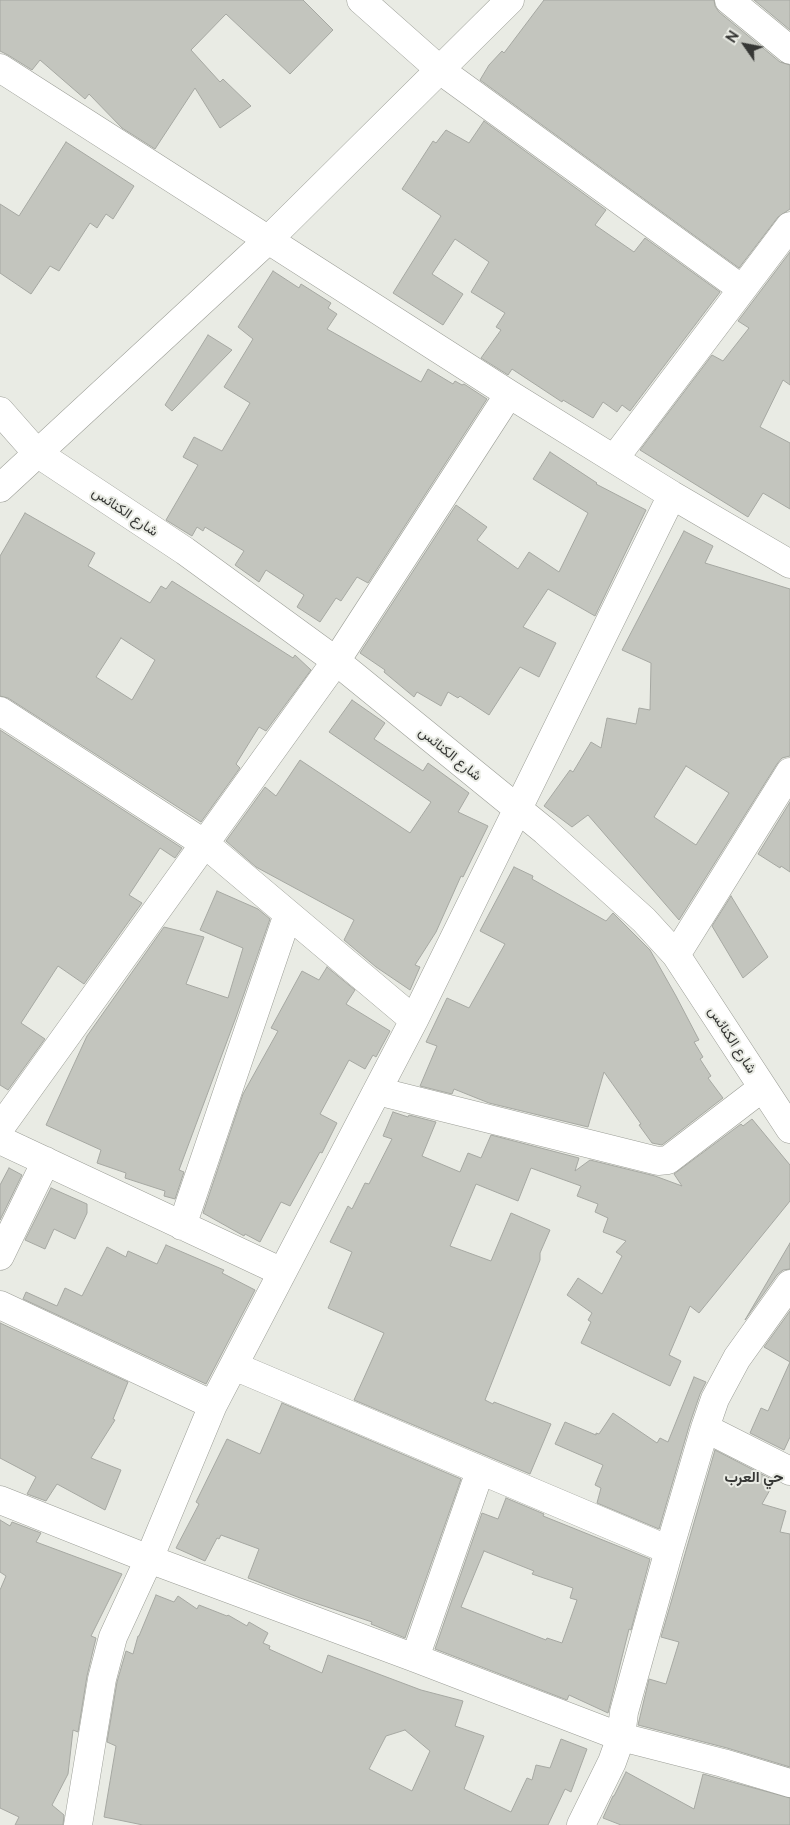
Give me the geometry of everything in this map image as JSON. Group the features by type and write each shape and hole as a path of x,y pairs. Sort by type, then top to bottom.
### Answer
{"street":[{"path":"361,0 440,70 742,289"},
{"path":"0,488 268,240 510,0"},
{"path":"729,0 790,50"},
{"path":"0,68 509,394 672,495 790,564"},
{"path":"614,459 790,226"},
{"path":"0,1128 336,661 509,394"},
{"name":"شارع الكنائس","path":"0,411 37,453 185,551 336,661 518,808 644,920 676,955 790,1129"},
{"path":"78,1825 102,1679 112,1637 149,1559 213,1405 414,1020 672,495"},
{"path":"0,710 205,844 414,1020"},
{"path":"676,955 790,772"},
{"path":"182,1226 288,914"},
{"path":"377,1092 658,1161 668,1160 762,1088"},
{"path":"0,1140 282,1272"},
{"path":"0,1256 46,1161"},
{"path":"581,1825 612,1762 621,1737 624,1712 669,1550 705,1428 716,1399 737,1358 790,1284"},
{"path":"0,1305 213,1405"},
{"path":"234,1366 669,1550"},
{"path":"705,1428 790,1471"},
{"path":"415,1658 480,1470"},
{"path":"0,1500 149,1559 621,1737 723,1763 790,1783"}],"building":[{"path":"0,0 303,0 333,30 290,74 226,14 191,50 220,82 223,79 251,106 220,128 195,88 155,149 122,128 89,94 85,99 40,60 32,70 0,51"},
{"path":"544,0 714,0 719,12 780,62 790,65 790,209 778,217 739,268 480,80 489,65 502,51 504,53"},
{"path":"754,0 790,0 790,30"},
{"path":"484,121 606,210 595,225 634,252 645,238 720,292 630,411 622,405 617,412 603,402 593,418 563,400 562,402 512,369 508,375 481,358 501,330 496,327 505,313 471,292 489,262 455,239 432,274 463,294 443,325 393,293 441,216 402,189 433,141 436,143 446,130 469,143"},
{"path":"66,142 134,186 113,219 106,214 97,228 90,223 59,271 50,266 31,294 0,273 0,204 19,216"},
{"path":"790,252 790,385 783,380 760,427 790,443 790,509 763,493 748,517 640,450 712,355 723,361 749,328 738,321"},
{"path":"273,271 299,288 301,284 331,303 328,308 337,314 327,329 421,382 428,369 453,384 455,381 462,385 464,384 487,399 368,583 357,577 341,601 336,598 320,622 297,607 304,595 266,570 259,582 235,565 244,551 205,527 203,531 197,527 192,536 166,520 198,465 183,457 194,437 222,451 250,403 224,387 253,339 238,327"},
{"path":"208,335 232,350 172,411 165,405"},
{"path":"550,452 596,484 646,510 595,616 548,589 523,627 556,643 539,677 520,667 489,715 460,696 458,698 448,692 441,706 417,692 414,697 384,672 385,670 360,653 456,505 487,527 477,540 518,569 529,552 559,572 588,513 533,479"},
{"path":"25,513 95,553 88,566 150,603 161,586 166,589 172,581 293,658 295,655 311,670 266,731 259,727 236,764 240,768 201,822 8,698 0,696 0,556","holes":["121,638 155,660 132,700 96,677"]},
{"path":"684,531 713,546 705,563 790,589 790,756 782,758 777,764 679,920 588,815 572,827 544,806 570,770 573,772 591,742 601,748 607,718 636,724 639,708 650,710 651,663 622,650","holes":["686,766 729,793 696,845 654,817"]},
{"path":"352,700 385,723 374,739 423,771 428,763 469,793 458,812 488,826 463,877 461,876 436,932 415,965 420,967 410,990 376,967 344,940 354,920 256,867 226,841 265,787 276,796 300,760 410,833 431,802 329,732"},
{"path":"0,730 182,848 175,858 160,848 129,895 142,903 84,984 58,966 21,1023 45,1039 8,1090 0,1085"},
{"path":"790,802 790,872 758,854"},
{"path":"514,867 533,876 532,879 606,921 613,913 650,950 676,996 699,1040 694,1042 703,1057 700,1059 711,1076 708,1078 723,1098 662,1145 652,1143 639,1125 641,1124 604,1072 588,1127 489,1103 454,1089 452,1094 420,1086 437,1046 426,1042 447,998 469,1008 505,944 480,931"},
{"path":"217,891 258,909 270,919 179,1170 184,1172 175,1199 164,1196 165,1191 125,1178 126,1173 97,1163 101,1150 46,1125 87,1036 164,927 204,937 186,984 228,998 243,948 200,930"},
{"path":"731,896 768,957 743,978 712,926"},
{"path":"327,967 355,990 346,1004 390,1031 376,1057 373,1055 365,1069 349,1060 320,1114 337,1123 322,1153 320,1152 290,1206 281,1202 260,1242 245,1234 244,1236 203,1213 243,1094 278,1031 271,1028 302,971 319,980"},
{"path":"393,1112 436,1122 422,1156 460,1172 468,1153 481,1158 491,1135 579,1158 575,1171 590,1160 655,1176 682,1186 674,1174 741,1124 743,1126 752,1119 790,1165 790,1201 699,1313 690,1306 669,1355 681,1361 670,1386 581,1343 591,1322 588,1320 592,1313 567,1295 578,1278 602,1294 622,1256 616,1252 626,1241 603,1232 608,1218 595,1212 598,1204 577,1196 581,1186 531,1168 518,1201 476,1184 450,1246 491,1261 511,1213 550,1230 485,1400 551,1424 530,1474 354,1400 384,1333 328,1308 352,1252 330,1242 348,1206 352,1209 365,1183 369,1184 392,1139 383,1136"},
{"path":"9,1168 22,1175 0,1220 0,1185"},
{"path":"51,1188 87,1204 87,1213 75,1239 54,1229 45,1249 25,1240"},
{"path":"790,1243 790,1269 783,1270 777,1275 745,1320"},
{"path":"166,1245 224,1270 222,1273 255,1290 206,1384 23,1299 26,1292 57,1306 65,1288 82,1296 107,1247 126,1257 128,1251 157,1264"},
{"path":"790,1311 790,1362 764,1347"},
{"path":"0,1323 128,1382 113,1419 115,1420 91,1458 121,1470 105,1510 57,1484 46,1501 27,1494 36,1477 0,1458"},
{"path":"790,1362 790,1437 784,1450 750,1433 761,1408 768,1411"},
{"path":"694,1377 706,1382 690,1423 659,1529 597,1503 601,1488 595,1485 603,1465 555,1444 565,1422 596,1435 596,1433 599,1434 613,1413 657,1443 660,1438 668,1442"},
{"path":"282,1403 461,1479 405,1638 371,1624 372,1622 248,1578 259,1549 221,1535 219,1539 217,1538 205,1561 176,1548 199,1504 196,1502 227,1439 260,1454"},
{"path":"715,1450 775,1481 762,1504 786,1511 780,1532 790,1534 790,1767 727,1748 638,1725 649,1679 666,1684 679,1642 661,1637"},
{"path":"506,1498 544,1514 543,1516 650,1559 631,1630 629,1629 608,1713 569,1695 567,1700 435,1649 482,1513 498,1519","holes":["484,1551 534,1571 532,1574 573,1588 570,1598 577,1600 562,1643 547,1638 546,1640 461,1607"]},
{"path":"0,1520 10,1526 12,1522 41,1533 36,1542 122,1574 91,1636 96,1638 87,1676 78,1732 73,1730 68,1774 52,1805 64,1815 63,1825 15,1825 19,1817 0,1808 0,1590 6,1576 0,1572"},
{"path":"156,1595 174,1602 178,1596 197,1609 199,1605 228,1615 247,1626 249,1622 268,1633 263,1643 270,1646 269,1649 322,1673 328,1655 421,1690 463,1701 455,1726 484,1736 464,1789 511,1812 527,1778 532,1780 536,1765 550,1768 561,1739 587,1749 571,1792 565,1789 548,1825 143,1825 104,1817 116,1746 107,1742 117,1682 126,1651 133,1654","holes":["405,1730 430,1751 412,1791 369,1769 386,1736"]},
{"path":"626,1772 694,1809 703,1774 790,1798 790,1825 621,1825 603,1818"}],"district":[{"name":"حي العرب","path":"754,1477"}]}
